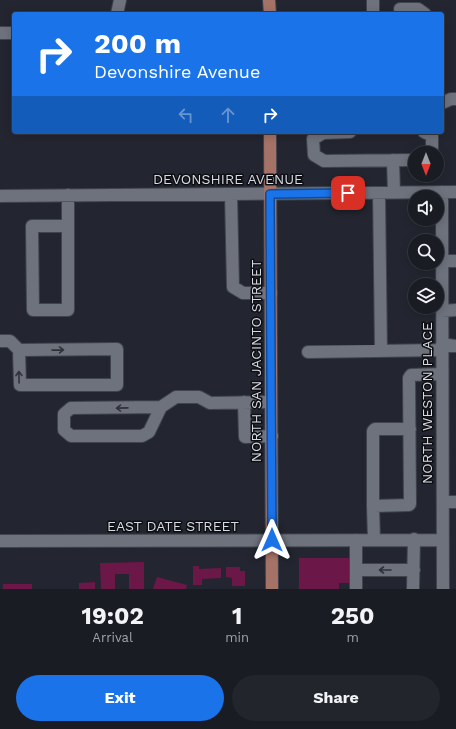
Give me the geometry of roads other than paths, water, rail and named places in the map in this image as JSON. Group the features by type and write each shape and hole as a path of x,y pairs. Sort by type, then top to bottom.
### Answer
{"main road":[{"path":"270,0 270,12"},
{"name":"NORTH SAN JACINTO STREET","path":"270,134 272,589"}],"street":[{"path":"117,12 120,0"},
{"path":"373,0 373,12"},
{"path":"400,8 418,9 422,12"},
{"path":"0,33 12,33"},
{"path":"444,102 451,99 456,99"},
{"path":"322,134 313,140 314,155 324,161 408,160"},
{"path":"428,134 432,136 432,146"},
{"path":"393,160 394,193"},
{"name":"DEVONSHIRE AVENUE","path":"444,192 456,192"},
{"path":"379,193 380,351"},
{"name":"DEVONSHIRE AVENUE","path":"0,196 408,193"},
{"path":"231,194 233,286 243,293 271,293"},
{"path":"68,195 68,226 68,310 32,310 32,226 68,226"},
{"path":"444,261 456,261"},
{"path":"444,311 456,310"},
{"name":"NORTH WESTON PLACE","path":"442,314 443,589"},
{"path":"0,341 10,341 19,350 20,385 117,385 118,349 19,350"},
{"path":"308,352 380,351 456,346"},
{"path":"374,506 408,506 410,504 410,376 442,374"},
{"path":"161,407 71,408 64,414 64,430 70,436 142,436 149,432 161,407 176,397 199,397 210,403 271,402"},
{"path":"244,402 245,437 272,436"},
{"path":"374,540 373,431 375,429 410,429"},
{"path":"443,502 456,502"},
{"path":"413,589 414,539"},
{"path":"356,540 356,589"},
{"name":"EAST DATE STREET","path":"0,541 443,540"},
{"path":"356,570 414,570"}]}
